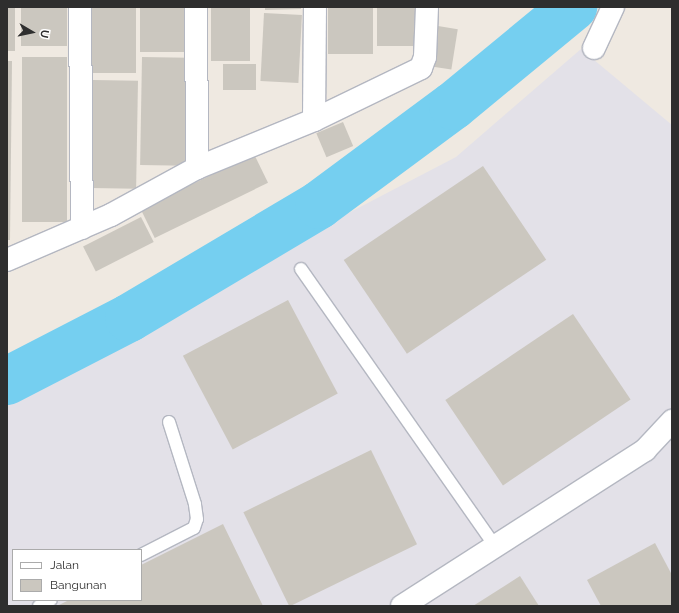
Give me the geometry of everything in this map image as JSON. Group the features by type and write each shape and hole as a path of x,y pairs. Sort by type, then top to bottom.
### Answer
{"street":[{"path":"80,7 82,228"},
{"path":"196,7 197,168"},
{"path":"314,120 315,7"},
{"path":"7,260 111,215 197,168 314,120 421,68 425,57 427,7"},
{"path":"594,48 613,7"},
{"path":"402,606 645,450 672,421"}],"lane":[{"path":"301,269 496,547"},
{"path":"142,554 194,528 197,519 195,504 169,422"},
{"path":"38,606 48,601"}],"shaded area":[{"path":"581,49 672,125 672,606 7,606 7,391 456,157"}],"building":[{"path":"7,7 15,7 15,51 7,51"},
{"path":"21,7 67,7 67,46 21,46"},
{"path":"91,7 136,7 136,73 91,73"},
{"path":"140,7 186,7 186,52 140,52"},
{"path":"211,7 250,7 250,61 211,61"},
{"path":"265,7 301,7 301,9 265,10"},
{"path":"328,7 373,7 373,54 328,54"},
{"path":"377,7 422,7 422,46 377,46"},
{"path":"264,13 302,15 298,83 260,81"},
{"path":"438,26 458,29 451,70 432,66"},
{"path":"22,57 67,57 67,222 22,222"},
{"path":"142,57 188,58 186,166 140,165"},
{"path":"7,61 12,61 10,240 7,240"},
{"path":"223,64 256,64 256,90 223,90"},
{"path":"93,80 138,81 136,189 91,188"},
{"path":"343,122 353,146 326,157 316,133"},
{"path":"254,154 268,183 155,238 141,209"},
{"path":"483,166 546,260 407,354 344,260"},
{"path":"141,217 154,242 96,271 83,247"},
{"path":"288,300 338,394 233,449 183,356"},
{"path":"573,314 631,399 503,486 445,400"},
{"path":"371,450 417,544 289,606 243,512"},
{"path":"223,524 263,606 57,606 67,601 142,601 142,564"},
{"path":"655,543 672,575 672,606 601,606 587,580"},
{"path":"520,576 539,606 473,606"}],"waterway":[{"path":"7,381 129,318 319,205 453,106 573,7"}]}
